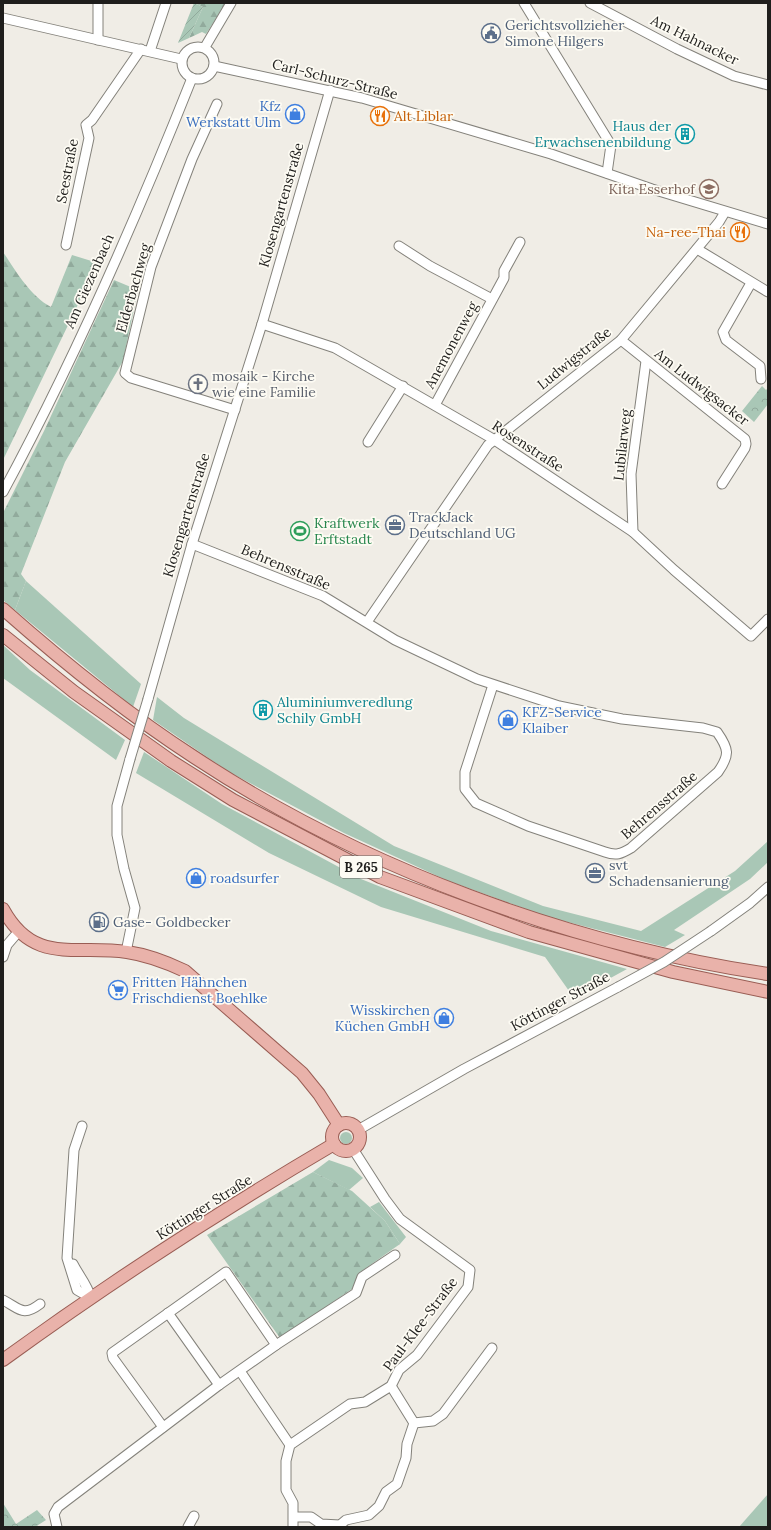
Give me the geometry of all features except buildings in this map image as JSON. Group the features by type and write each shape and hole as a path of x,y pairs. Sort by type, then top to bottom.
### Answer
{"main road":[{"name":"B 265","path":"3,609 122,707 199,761 288,813 405,870 544,922 711,966 768,974"},
{"path":"3,614 19,623"},
{"name":"B 265","path":"3,634 74,692 177,765 233,800 380,877 529,932 673,972 768,992"},
{"path":"3,909 19,932 28,939 41,945 61,950 126,952 162,960 184,971 302,1073 319,1094 339,1125"},
{"path":"349,1123 358,1130 360,1141 353,1150 342,1151 334,1144 332,1134 339,1125 349,1123"},
{"name":"Köttinger Straße","path":"3,1360 91,1298 235,1205 334,1144"}],"street":[{"path":"98,3 98,40"},
{"name":"Seestraße","path":"66,245 89,138 86,125 146,50 166,3"},
{"path":"205,47 232,3"},
{"path":"524,3 610,145 607,173"},
{"name":"Am Hahnacker","path":"590,3 677,49 734,76 768,85"},
{"path":"3,18 181,59"},
{"path":"199,46 205,47 213,55 213,70 206,77 201,79 192,78 184,72 181,59 188,49 199,46"},
{"name":"Carl-Schurz-Straße","path":"214,66 362,98 607,173 725,212 768,224"},
{"name":"Am Giezenbach","path":"3,492 72,356 126,236 192,78"},
{"name":"Klosengartenstraße","path":"126,952 135,908 124,869 117,835 117,806 192,544 262,324 330,90"},
{"name":"Elderbachweg","path":"217,104 192,159 151,267 125,372 131,378 235,410"},
{"name":"Ludwigstraße","path":"367,622 493,439 621,340 719,222 725,212"},
{"name":"Anemonenweg","path":"435,406 504,278 504,271 520,242"},
{"name":"Anemonenweg","path":"399,246 430,266 492,298"},
{"path":"697,249 768,292"},
{"path":"751,283 723,332 726,340 760,366 761,379"},
{"name":"Rosenstraße","path":"262,324 334,348 403,386 493,439 633,532 674,570 751,636 768,619"},
{"name":"Am Ludwigsacker","path":"621,340 745,439 745,448 722,484"},
{"name":"Lubilarweg","path":"633,532 631,474 646,361"},
{"path":"368,442 403,386"},
{"name":"Behrensstraße","path":"192,544 323,596 395,640 477,679 493,685 559,706 622,719 703,728 717,732 727,750 726,760 718,772 631,848 622,854 614,855 528,826 476,803 465,789 465,772 493,685"},
{"name":"Köttinger Straße","path":"358,1130 464,1069 664,962 750,903 768,887"},
{"path":"3,957 7,944 19,932"},
{"path":"82,1126 74,1150 67,1258 77,1290 91,1298"},
{"name":"Paul-Klee-Straße","path":"290,1445 350,1404 365,1402 391,1386 399,1370 417,1355 468,1287 470,1270 400,1218 385,1199 353,1150"},
{"path":"57,1527 54,1514 58,1506 276,1345 356,1293 362,1277 395,1255"},
{"path":"163,1427 113,1358 112,1353 226,1272 276,1345"},
{"path":"3,1300 25,1312 30,1311 40,1304"},
{"path":"168,1313 219,1386"},
{"path":"414,1423 433,1421 443,1414 492,1348"},
{"path":"240,1371 290,1445 286,1461 286,1490 293,1503 293,1527"},
{"path":"391,1386 414,1423"},
{"path":"294,1517 311,1517 321,1524 340,1525 346,1520 370,1515 379,1506 386,1492 397,1484 406,1458 407,1444 414,1423"},
{"path":"188,1527 194,1516"}],"green space":[{"path":"194,3 226,3 206,34 202,32 189,38 203,7"},
{"path":"194,3 203,7 189,38 178,43"},
{"path":"3,252 30,290 51,307 72,255 98,263 3,460"},
{"path":"114,280 138,290 123,361 65,462 21,574 26,581 15,610 3,600 3,513 44,431"},
{"path":"762,386 766,390 768,388 768,404 754,422 742,411"},
{"path":"26,581 141,684 133,707 15,610"},
{"path":"3,645 30,670 125,740 116,760 3,678"},
{"path":"157,697 184,718 394,846 543,906 641,931 735,871 768,841 768,862 750,879 674,930 685,935 665,947 548,917 446,880 344,833 229,772 153,720"},
{"path":"144,752 222,804 361,879 491,931 627,969 574,998 545,957 381,907 269,853 136,773"},
{"path":"344,1132 348,1132 352,1138 348,1144 344,1144 340,1140 340,1136"},
{"path":"329,1160 352,1168 363,1178 349,1190 313,1172"},
{"path":"313,1172 352,1191 385,1221 400,1244 359,1273 352,1289 280,1338 207,1235"},
{"path":"379,1202 406,1237 400,1244 385,1221 370,1207"},
{"path":"768,1494 768,1527 739,1527"},
{"path":"3,1503 16,1524 37,1510 46,1520 35,1527 3,1527"}],"place":[{"name":"Gerichtsvollzieher Simone Hilgers","path":"491,33"},
{"name":"Kfz Werkstatt Ulm","path":"295,114"},
{"name":"Alt Liblar","path":"380,116"},
{"name":"Haus der Erwachsenenbildung","path":"685,134"},
{"name":"Kita Esserhof","path":"709,189"},
{"name":"Na-ree-Thai","path":"740,232"},
{"name":"mosaik - Kirche wie eine Familie","path":"198,384"},
{"name":"TrackJack Deutschland UG","path":"395,525"},
{"name":"Kraftwerk Erftstadt","path":"300,531"},
{"name":"Aluminiumveredlung Schily GmbH","path":"263,710"},
{"name":"KFZ-Service Klaiber","path":"508,720"},
{"name":"svt Schadensanierung","path":"595,873"},
{"name":"roadsurfer","path":"196,878"},
{"name":"Gase- Goldbecker","path":"99,922"},
{"name":"Fritten Hähnchen Frischdienst Boehlke","path":"118,990"},
{"name":"Wisskirchen Küchen GmbH","path":"444,1018"}]}
